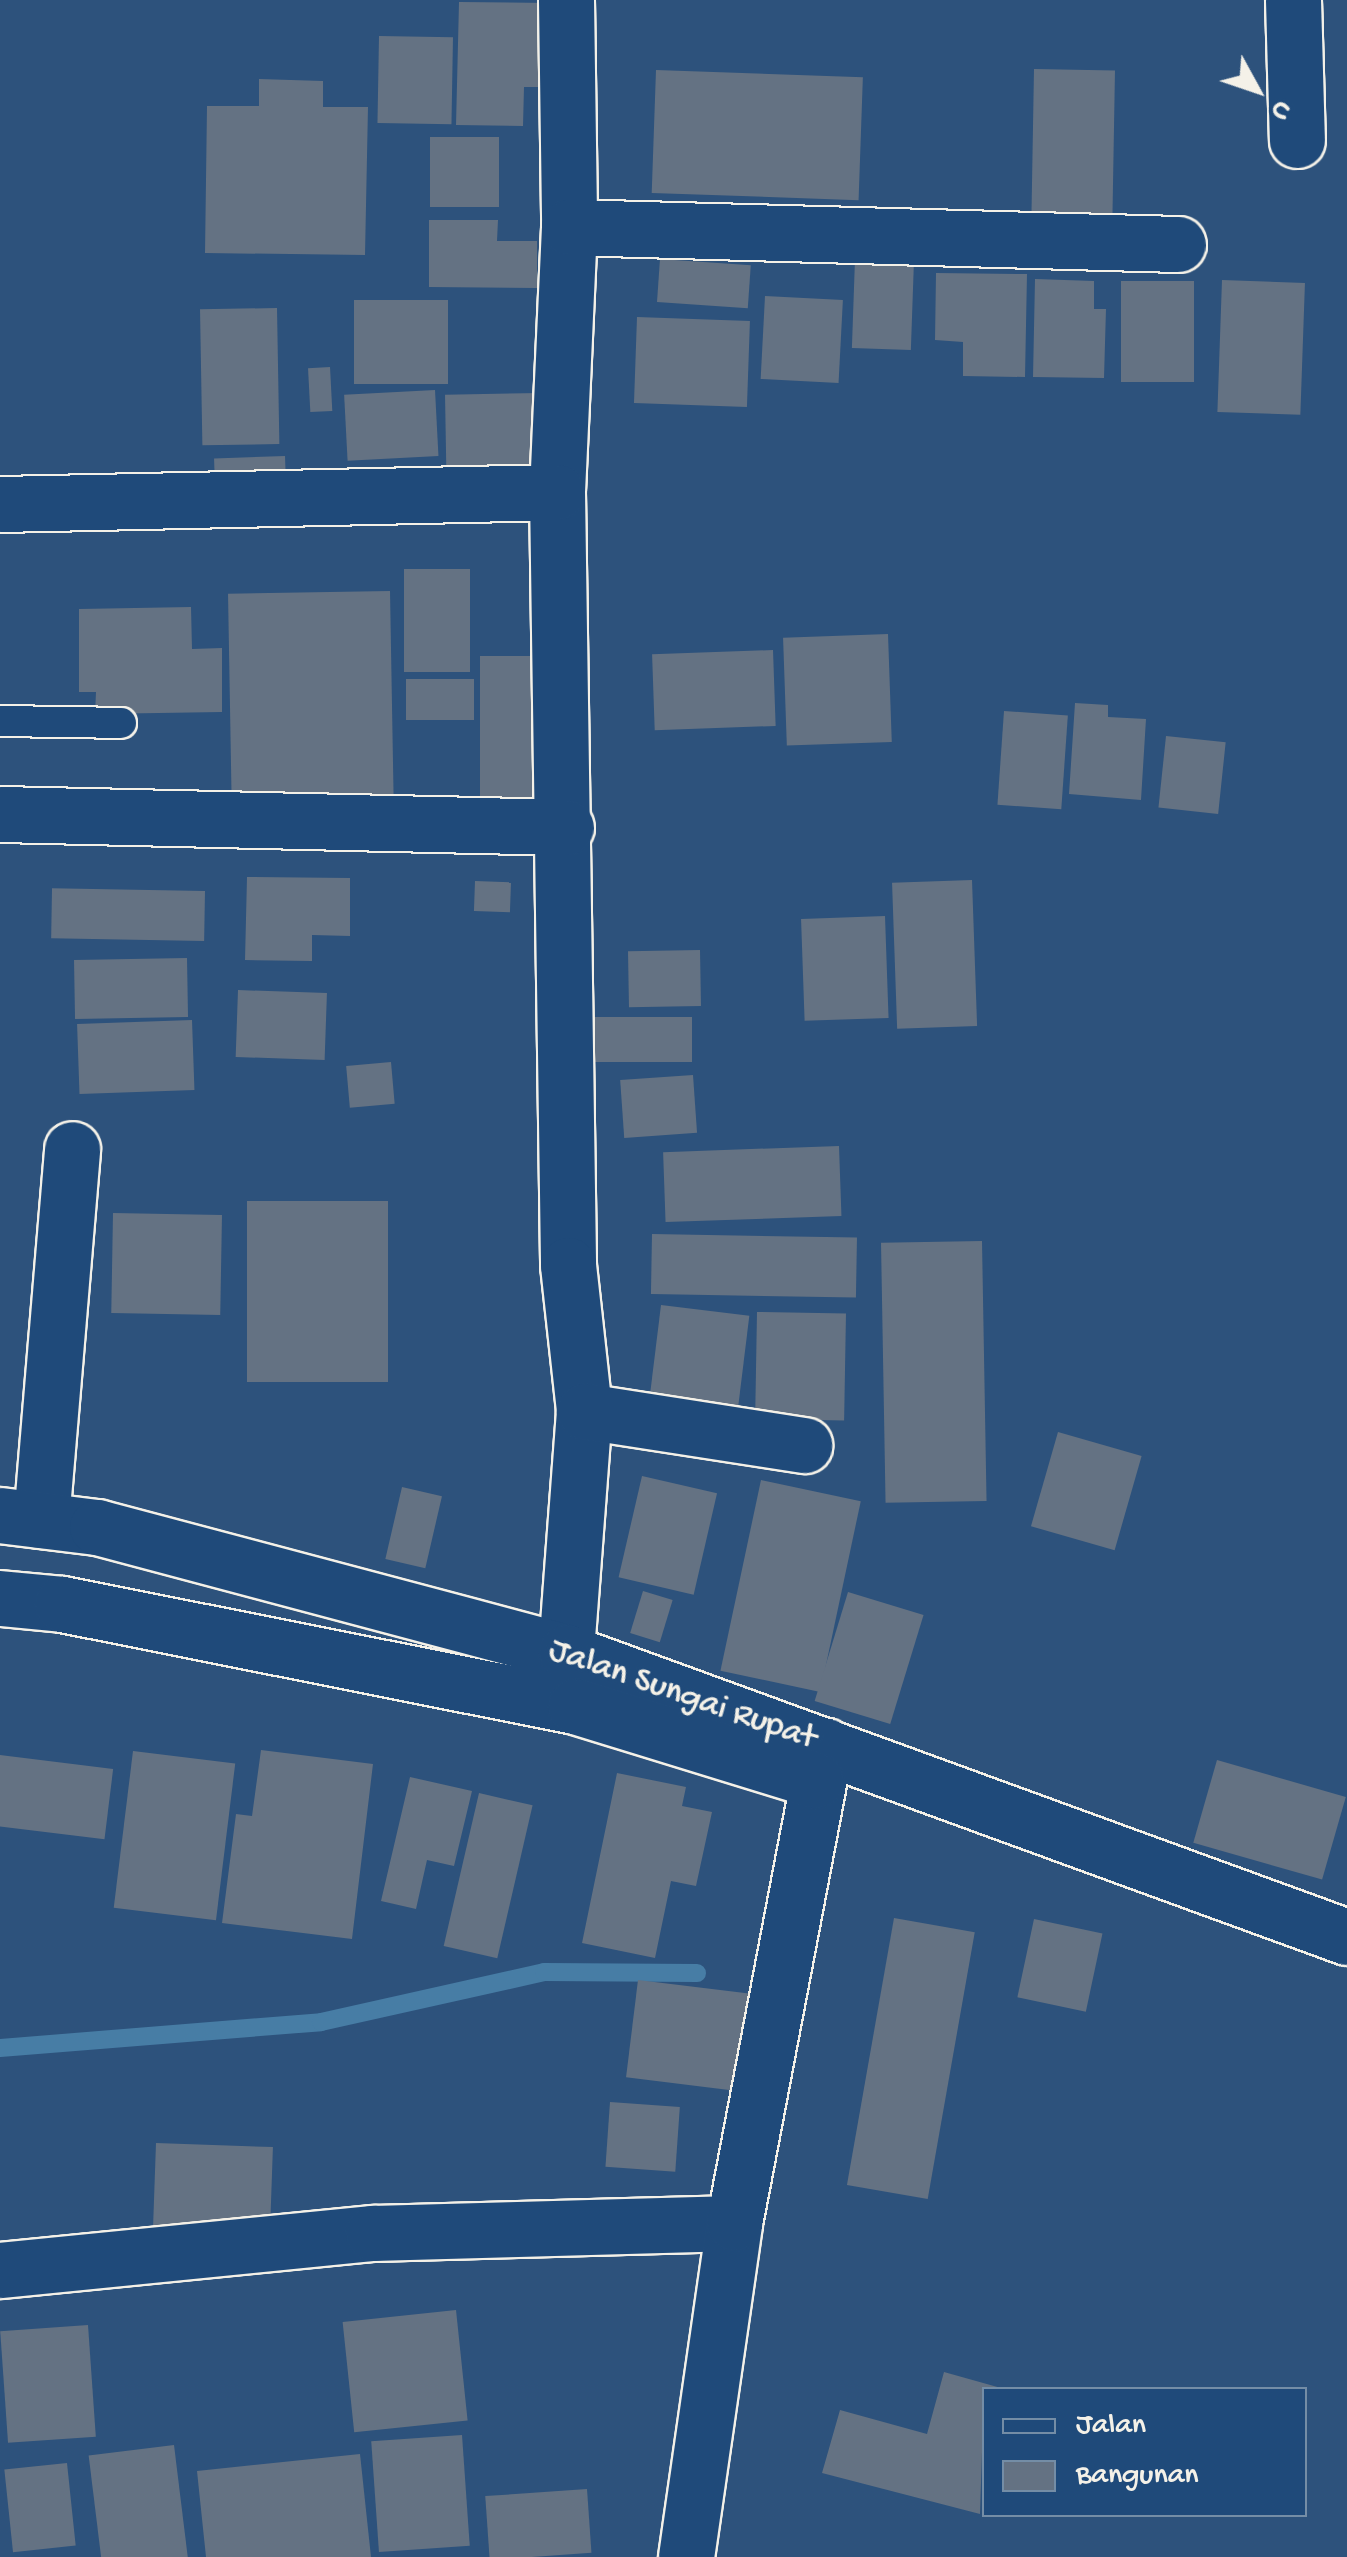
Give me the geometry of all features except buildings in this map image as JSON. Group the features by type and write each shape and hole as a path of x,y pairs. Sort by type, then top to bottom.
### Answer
{"street":[{"path":"566,0 568,226 557,492 566,826 568,1266 584,1410 566,1652 575,1706"},
{"path":"1292,0 1297,140"},
{"path":"568,226 1178,244"},
{"path":"0,504 557,492"},
{"path":"0,814 566,826"},
{"path":"20,1518 72,1149"},
{"path":"584,1410 804,1445"},
{"name":"Jalan Sungai Rupat","path":"20,1518 97,1527 566,1652 820,1763 1347,1968"},
{"name":"Jalan Sungai Rupat","path":"0,1598 62,1604 575,1706 820,1763 1347,1937"},
{"path":"686,2557 734,2222 820,1763"},
{"path":"0,2270 373,2233 734,2222"}],"lane":[{"path":"0,721 121,723"}],"waterway":[{"path":"0,2048 321,2022 544,1972 697,1973"}]}
